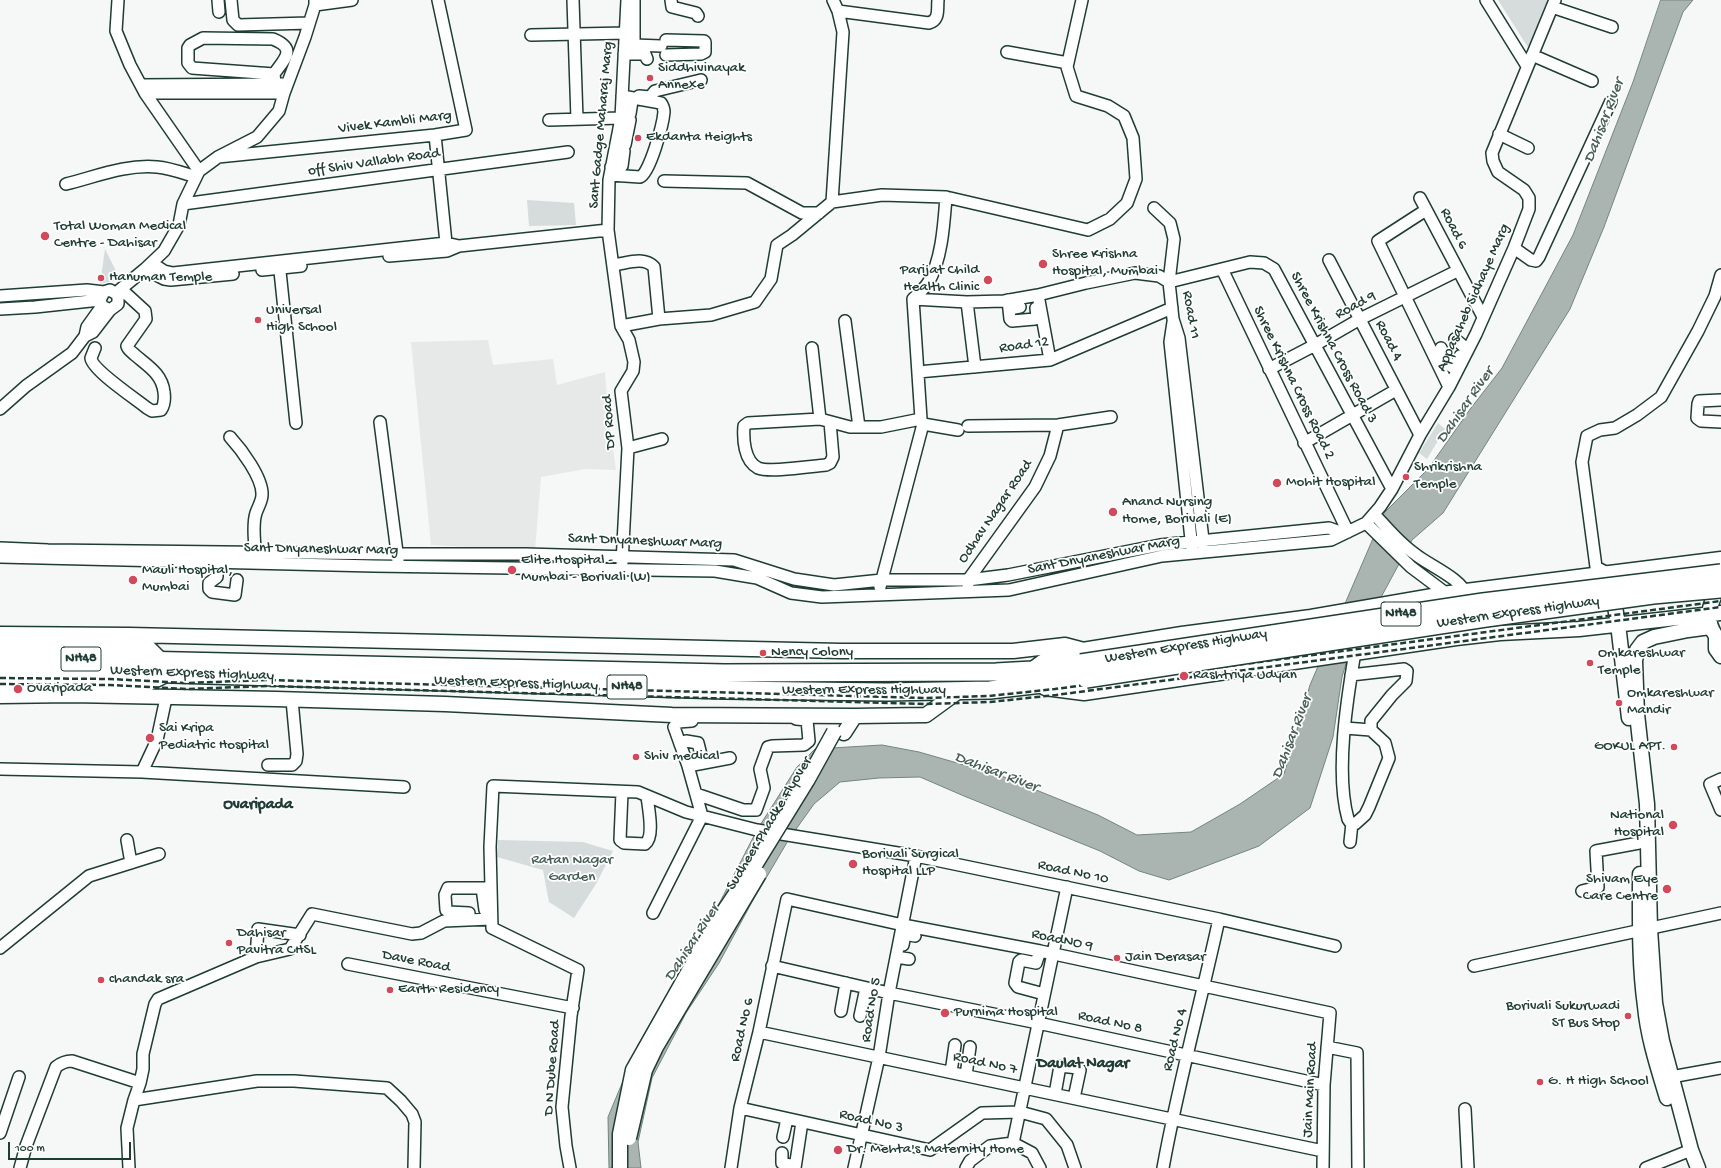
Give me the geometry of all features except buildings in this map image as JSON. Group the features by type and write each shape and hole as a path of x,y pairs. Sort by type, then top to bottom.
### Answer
{"highway":[{"name":"Western Express Highway","path":"0,657 164,667 726,690 959,691 1032,678 1084,664 1483,602 1721,573"},
{"name":"Western Express Highway","path":"1084,664 1448,623 1653,595 1721,589"},
{"name":"Western Express Highway","path":"0,669 164,667 724,673 952,673 1032,678"}],"main road":[{"path":"0,634 130,635 841,651 1013,651 1065,645 1084,664 1182,634 1311,617 1447,594 1721,559"},
{"path":"1609,574 1618,624 1628,716 1645,930"},
{"path":"1721,580 1713,598 1706,624 1716,649 1721,656"},
{"path":"1357,652 1397,602"},
{"path":"1032,678 1084,693 1456,638 1618,624 1706,624"},
{"path":"1689,1168 1688,1152 1667,1079 1652,1045 1644,1006 1647,804 1637,714 1635,661 1637,650 1643,642 1654,637 1706,624"},
{"path":"0,644 148,647 164,667 150,683 0,683"},
{"path":"0,696 72,695 460,704 672,715 855,716 926,715 959,691"},
{"name":"Sudheer Phadke Flyover","path":"630,1168 628,1134 648,1065 656,1047 839,733 838,716"},
{"name":"Sudheer Phadke Flyover","path":"620,1168 620,1134 633,1070 716,923 755,865 812,772 839,733 855,716"},
{"path":"1688,1152 1698,1168"}],"street":[{"path":"118,0 116,31 130,65 143,89 197,174"},
{"path":"218,0 219,12"},
{"path":"231,0 233,20 238,25 309,23"},
{"path":"279,85 309,23 315,2 352,0"},
{"name":"Vivek Kambli Marg","path":"218,157 435,135 466,130 438,0"},
{"path":"573,0 577,119"},
{"name":"Sant Gadge Maharaj Marg","path":"608,230 611,171 627,117 625,95 628,49 626,33 627,0"},
{"path":"628,49 634,0"},
{"path":"671,0 672,7 696,13 698,16"},
{"path":"832,0 838,11 843,32 832,202"},
{"path":"838,11 929,23 933,22 937,17 938,0"},
{"path":"622,320 711,314 754,302 771,279 777,245 832,202 882,196 946,197 1088,230 1110,219 1127,203 1136,179 1133,138 1124,116 1108,106 1076,96 1066,67 1082,0"},
{"path":"1486,0 1529,61 1592,81"},
{"path":"1493,0 1529,61"},
{"path":"1553,4 1612,28"},
{"name":"Appasaheb Sidhaye Marg","path":"1346,533 1366,523 1377,523 1392,489 1420,435 1449,387 1514,248 1529,209 1530,198 1524,190 1498,172 1493,162 1492,153 1553,4"},
{"path":"531,35 626,33"},
{"path":"118,291 148,266 164,250 179,225 183,204 197,174 218,157 258,137 279,111 279,85 288,51 282,43 273,39 203,38 190,45 188,48 188,63 192,68 279,85"},
{"path":"628,49 666,48"},
{"path":"628,49 645,54 647,59"},
{"path":"1007,52 1068,63"},
{"path":"625,95 650,97 655,91 701,80"},
{"path":"143,89 279,85"},
{"path":"611,171 640,177 644,175 653,155 663,116 661,103 625,95"},
{"path":"1514,248 1531,260 1536,261 1539,257 1611,101"},
{"path":"549,120 627,117"},
{"path":"611,171 622,166 625,148 623,132"},
{"path":"1499,134 1528,148"},
{"path":"435,135 446,243"},
{"name":"off Shiv Vallabh Road","path":"183,204 568,152"},
{"path":"66,184 124,169 148,166 197,174"},
{"path":"664,181 747,183 802,213 819,213"},
{"path":"812,348 825,421 833,457 830,463 826,465 770,470 759,468 750,460 746,452 743,432 744,426 748,423 825,421 850,427 881,427 921,419 913,299 928,283 937,261 943,233 946,197"},
{"name":"Road 6","path":"1420,198 1457,271 1483,317"},
{"path":"1154,208 1170,223 1174,239 1169,282"},
{"path":"1426,210 1378,241 1406,297 1441,356 1449,365 1454,367 1466,348 1455,339"},
{"path":"148,266 173,273 447,251 459,246 608,230"},
{"name":"DP Road","path":"608,230 622,320 629,340 634,362 633,371 622,391 628,448 622,570"},
{"path":"279,264 446,243 459,246"},
{"name":"Road 4","path":"1329,260 1420,435"},
{"path":"617,293 616,267 641,261 651,263 654,267 658,317"},
{"name":"Shree Krishna Cross Road 3","path":"1169,282 1250,262 1264,263 1274,270 1392,489"},
{"path":"279,264 296,423"},
{"name":"Shree Krishna Cross Road 2","path":"1222,269 1346,533"},
{"name":"Road 9","path":"1269,369 1360,319 1457,271"},
{"name":"Road 11","path":"913,299 1012,305 1038,295 1086,282 1135,273 1159,276 1169,282 1172,314 1179,338 1204,553"},
{"path":"1609,574 1596,567 1582,462 1587,436 1600,430 1615,428 1637,416 1661,397 1698,331 1715,296 1721,275"},
{"path":"0,296 87,290 104,302"},
{"path":"0,409 26,386 72,353 86,332 93,332 110,290 118,291 145,311 146,319 127,346 130,351 157,374 163,383 165,398 164,405 161,410 152,411 147,408 115,384 93,364 91,358 95,348"},
{"path":"0,309 104,302 118,304 118,291"},
{"path":"1038,295 1050,360"},
{"path":"967,302 975,367"},
{"path":"1012,305 1010,319 1012,321 1035,319 1037,317 1036,308"},
{"path":"1172,314 1170,342 1192,554"},
{"name":"Road 12","path":"918,372 1050,360 1172,314"},
{"path":"845,321 859,427"},
{"path":"1441,356 1449,387"},
{"path":"1304,443 1396,390"},
{"path":"1721,400 1700,401 1698,404 1698,418 1701,421 1721,422"},
{"path":"879,595 923,424 963,428 1058,425 1111,417"},
{"path":"380,422 399,567"},
{"name":"Odhav Nagar Road","path":"967,592 968,580 1034,487 1050,456 1058,425"},
{"path":"230,437 245,456 260,485 262,497 256,514 254,526 255,552"},
{"path":"628,448 662,439"},
{"path":"1377,523 1418,557 1457,582 1466,592 1477,636"},
{"path":"1377,523 1411,567 1447,594 1456,638"},
{"name":"Sant Dnyaneshwar Marg","path":"0,557 255,552 622,556 734,560 794,580 834,585 882,580 968,580 1008,576 1160,545 1329,528 1346,533"},
{"name":"Sant Dnyaneshwar Marg","path":"0,548 66,555 217,563 715,571 757,578 792,593 822,597 1009,590 1162,556 1331,540 1346,533"},
{"path":"217,563 217,577 209,583 209,589 212,592 235,595 237,580"},
{"path":"1350,842 1352,823 1348,819 1343,797 1345,728 1352,675 1357,652"},
{"path":"1352,675 1404,669 1407,671 1406,681 1392,695 1371,721 1371,730"},
{"path":"142,772 157,740 166,698"},
{"path":"268,764 292,765 296,761 297,754 292,700"},
{"path":"653,913 702,816 688,766 674,727 678,722 807,720 809,741 807,744 768,747 760,769 764,788 756,810 756,830"},
{"path":"1345,728 1371,730 1385,743 1389,758 1365,815 1357,822 1352,823"},
{"path":"680,744 686,741 698,743 703,763"},
{"path":"688,766 730,758"},
{"path":"0,769 142,772 404,786"},
{"path":"1721,778 1710,784 1721,810"},
{"name":"Road No 10","path":"491,919 487,888 493,786 638,792 686,812 756,830 916,856 1219,919 1335,946"},
{"path":"622,792 620,840 624,843 645,844 649,840 650,827 648,796"},
{"path":"696,794 743,810 756,810"},
{"path":"127,840 132,863"},
{"path":"1582,891 1596,889 1599,884 1596,851 1639,843"},
{"path":"0,948 89,876 159,854"},
{"name":"Road No 5","path":"854,1168 879,1057 889,993 906,942 916,856"},
{"path":"1013,1143 1067,887"},
{"name":"RoadNO 9","path":"787,899 906,942 1040,951 1330,1013"},
{"name":"Road No 6","path":"731,1168 740,1108 759,1032 787,899"},
{"path":"1474,966 1721,913"},
{"path":"126,1162 127,1141 125,1119 140,1083 143,1054 154,1004 158,999 256,957 290,949 312,914 412,934 421,932 444,921 491,919"},
{"name":"D N Dube Road","path":"491,919 492,928 578,970 562,1107 570,1168"},
{"name":"Road No 4","path":"1163,1168 1172,1119 1219,919"},
{"path":"256,957 258,929 300,935"},
{"path":"1040,951 1036,963 1021,960 1019,962 1015,984 1018,987 1044,994"},
{"name":"Dave Road","path":"348,964 573,1008"},
{"name":"Road No 8","path":"772,966 846,986 889,993 1038,1023 1324,1084"},
{"path":"841,1011 846,986"},
{"path":"860,1016 865,990"},
{"name":"Jain Main Road","path":"1323,1168 1324,1084 1330,1013"},
{"name":"Road No 7","path":"759,1032 966,1074 1025,1088 1074,1096 1172,1119 1323,1151"},
{"path":"951,1071 955,1045"},
{"path":"966,1074 970,1047"},
{"path":"1327,1047 1356,1053 1358,1168"},
{"path":"20,1168 26,1146 56,1067 64,1061 72,1061 140,1083"},
{"path":"1055,1092 1060,1066 1078,1068 1080,1070 1074,1096"},
{"path":"1667,1079 1721,1068"},
{"path":"0,1133 2,1118 19,1077"},
{"path":"134,1100 257,1081 294,1081 387,1088 412,1114 415,1122 414,1168"},
{"name":"Road No 3","path":"740,1108 930,1150 982,1113 1020,1112 1046,1119 1067,1145 1075,1168"},
{"path":"1465,1108 1468,1168"},
{"path":"787,1118 784,1134 800,1134"},
{"path":"782,1153 782,1163 795,1167 802,1122"},
{"path":"966,1168 970,1161 990,1146 1013,1143 1032,1153 1040,1168"},
{"path":"1646,1168 1688,1152"}],"shaded area":[{"path":"1661,0 1693,0 1683,12 1604,227 1570,309 1443,513 1412,540 1347,660 1342,677 1333,737 1310,808 1259,846 1169,880 1139,871 1100,851 920,777 879,778 840,782 814,804 789,839 752,902 719,963 686,1013 652,1078 638,1142 641,1168 609,1168 608,1117 638,1045 721,900 757,830 797,767 815,749 882,745 919,752 999,775 1098,815 1137,835 1191,832 1240,804 1284,774 1310,685 1384,513 1428,469 1471,408 1502,368 1573,235 1633,82"},
{"path":"488,340 493,365 553,359 557,385 605,372 608,413 616,470 585,469 541,477 535,550 431,545 411,342"}],"green space":[{"path":"1498,0 1549,0 1529,49"},
{"path":"527,200 574,203 576,225 529,226"},
{"path":"105,249 120,279 100,284"},
{"path":"1438,423 1445,429 1427,459 1419,453"},
{"name":"Ratan Nagar Garden","path":"498,840 583,842 613,851 596,884 574,918 549,902 543,870 497,857"}],"railway":[{"path":"0,678 110,679 187,683 266,680 926,698 989,696 1055,689 1721,601"},
{"path":"0,684 110,685 188,689 266,686 926,704 990,702 1056,695 1721,607"}],"place":[{"name":"Siddhivinayak Annexe","path":"650,78"},
{"name":"Ekdanta Heights","path":"638,138"},
{"name":"Total Woman Medical Centre - Dahisar","path":"45,236"},
{"name":"Shree Krishna Hospital, Mumbai","path":"1043,264"},
{"name":"Hanuman Temple","path":"101,278"},
{"name":"Parijat Child Health Clinic","path":"988,280"},
{"name":"Universal High School","path":"258,320"},
{"name":"Shrikrishna Temple","path":"1406,477"},
{"name":"Mohit Hospital","path":"1277,483"},
{"name":"Anand Nursing Home, Borivali (E)","path":"1113,512"},
{"name":"Elite Hospital - Mumbai - Borivali (W)","path":"512,570"},
{"name":"Mauli Hospital, Mumbai","path":"133,580"},
{"name":"Nency Colony","path":"763,653"},
{"name":"Omkareshwar Temple","path":"1590,663"},
{"name":"Rashtriya Udyan","path":"1184,676"},
{"name":"Ovaripada","path":"18,689"},
{"name":"Omkareshwar Mandir","path":"1619,703"},
{"name":"Sai Kripa Pediatric Hospital","path":"150,738"},
{"name":"GOKUL APT.","path":"1674,747"},
{"name":"Shiv medical","path":"636,757"},
{"name":"National Hospital","path":"1673,825"},
{"name":"Borivali Surgical Hospital LLP","path":"853,864"},
{"name":"Shivam Eye Care Centre","path":"1667,889"},
{"name":"Dahisar Pavitra CHSL","path":"229,943"},
{"name":"Jain Derasar","path":"1117,958"},
{"name":"chandak sra","path":"101,980"},
{"name":"Earth Residency","path":"390,990"},
{"name":"Purnima Hospital","path":"945,1013"},
{"name":"Borivali Sukurwadi ST Bus Stop","path":"1628,1016"},
{"name":"G. H High School","path":"1540,1082"},
{"name":"Dr. Mehta's Maternity Home","path":"838,1150"}],"district":[{"name":"Ovaripada","path":"258,806"},
{"name":"Daulat Nagar","path":"1083,1065"}],"water label":[{"name":"Dahisar River","path":"1605,121"},
{"name":"Dahisar River","path":"1466,406"},
{"name":"Dahisar River","path":"1293,737"},
{"name":"Dahisar River","path":"996,773"},
{"name":"Dahisar River","path":"693,943"}]}
